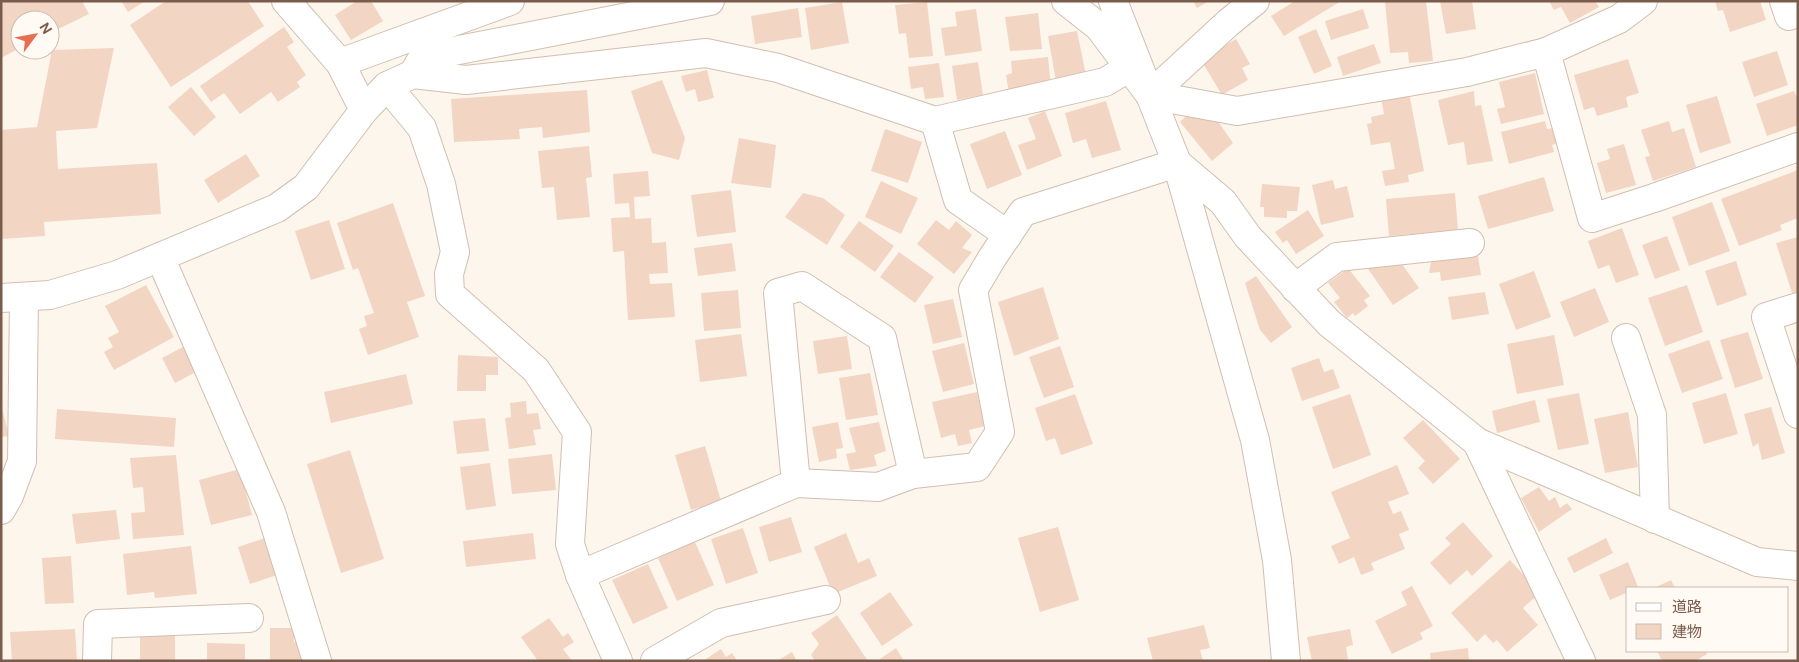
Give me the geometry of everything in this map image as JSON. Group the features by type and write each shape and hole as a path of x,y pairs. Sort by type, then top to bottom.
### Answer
{"street":[{"path":"286,1 340,63 364,110"},
{"path":"340,63 510,1"},
{"path":"413,74 423,57 710,1"},
{"path":"1066,1 1099,27 1150,95 1237,111 1467,72 1546,52 1619,19 1630,5"},
{"path":"1112,1 1177,163 1255,440 1277,560 1286,661"},
{"path":"1150,95 1228,23 1256,1"},
{"path":"1546,52 1592,218 1798,147"},
{"path":"1,510 9,496 22,461 13,297 50,295 117,275 277,208 306,187 364,110 387,86 413,74 466,80 706,53 778,68 935,122 1105,82 1130,68"},
{"path":"387,86 422,128 441,184 455,252 449,274 450,294 536,370 577,432 570,544 580,575 618,661"},
{"path":"935,122 958,200 1008,235"},
{"path":"580,575 796,482 878,487 913,474 977,467 1000,432 973,290 1023,212 1177,163"},
{"path":"1177,163 1223,202 1248,237 1328,323 1477,442 1757,562 1798,566"},
{"path":"1295,288 1336,257 1470,243"},
{"path":"160,257 271,512 317,661"},
{"path":"796,482 778,293 802,286 882,338 913,474"},
{"path":"1798,307 1766,317 1798,414"},
{"path":"1626,338 1652,415 1655,519"},
{"path":"1477,442 1582,661"},
{"path":"655,661 721,623 826,600"},
{"path":"97,661 98,624 249,618"}],"building":[{"path":"5,1 82,1 89,14 60,28 60,10 10,10 10,53 1,58 1,3"},
{"path":"121,1 145,1 128,12"},
{"path":"166,1 248,1 264,26 171,87 130,25"},
{"path":"357,1 371,1 383,21 351,40 335,15"},
{"path":"1193,1 1209,1 1197,8"},
{"path":"1295,1 1341,1 1284,36 1271,16"},
{"path":"1426,1 1433,61 1409,63 1408,52 1390,53 1385,2"},
{"path":"1440,1 1472,1 1476,29 1446,34"},
{"path":"1549,1 1595,1 1599,7 1570,23 1561,7 1554,10"},
{"path":"1715,1 1760,1 1766,20 1730,32 1723,10 1718,11"},
{"path":"842,2 849,43 811,50 805,8"},
{"path":"927,2 933,56 909,58 906,33 899,34 895,5"},
{"path":"798,8 802,37 755,44 751,16"},
{"path":"976,9 982,51 945,56 941,28 957,26 955,12"},
{"path":"1363,9 1369,28 1331,40 1325,21"},
{"path":"1038,13 1042,49 1010,51 1005,17"},
{"path":"284,27 294,42 287,47 306,75 297,82 300,87 278,102 271,92 240,114 224,93 211,102 200,86"},
{"path":"1316,29 1332,66 1314,74 1298,37"},
{"path":"1077,31 1086,75 1056,81 1048,36"},
{"path":"1236,39 1250,64 1242,68 1248,80 1222,95 1201,60"},
{"path":"1374,44 1381,63 1343,76 1337,57"},
{"path":"114,48 97,128 56,131 58,169 157,163 161,214 44,222 45,236 1,239 1,130 37,127 50,60 60,60 60,50"},
{"path":"1777,51 1788,85 1754,97 1742,62"},
{"path":"1048,57 1051,87 1009,93 1006,75 1012,73 1011,61"},
{"path":"1628,59 1639,93 1626,97 1628,107 1597,116 1594,107 1584,110 1574,75"},
{"path":"978,62 983,95 957,100 952,66"},
{"path":"939,63 944,97 925,99 923,87 911,89 908,67"},
{"path":"707,70 714,98 698,102 695,89 686,92 681,76"},
{"path":"1535,73 1544,114 1501,124 1497,109 1505,107 1499,82"},
{"path":"662,80 685,138 679,160 652,153 631,91"},
{"path":"191,87 216,117 194,136 168,107"},
{"path":"1408,88 1424,171 1408,175 1409,182 1385,186 1382,171 1395,169 1390,142 1371,145 1367,124 1372,123 1371,117 1384,114 1380,93"},
{"path":"587,90 590,132 543,138 542,127 519,129 520,139 454,142 451,99"},
{"path":"1474,91 1475,106 1481,105 1493,161 1467,165 1464,142 1448,145 1438,100"},
{"path":"1794,91 1798,100 1798,125 1767,136 1756,104"},
{"path":"1717,96 1731,143 1700,153 1686,105"},
{"path":"1106,101 1121,150 1092,158 1086,139 1073,143 1065,113"},
{"path":"1045,111 1062,156 1027,170 1018,145 1036,139 1028,118"},
{"path":"1189,113 1217,120 1233,143 1212,161 1180,122"},
{"path":"1545,121 1547,129 1555,128 1558,143 1552,145 1554,152 1509,164 1501,132"},
{"path":"1669,121 1672,132 1684,128 1696,167 1653,181 1645,157 1650,156 1641,130"},
{"path":"885,129 922,142 908,183 871,171"},
{"path":"1005,131 1022,175 987,189 970,144"},
{"path":"739,138 776,145 771,188 731,183"},
{"path":"1624,144 1636,185 1606,193 1597,163 1610,159 1607,149"},
{"path":"589,146 592,177 586,178 590,217 557,220 554,187 542,188 538,151"},
{"path":"246,154 260,176 218,203 204,180"},
{"path":"1798,170 1798,218 1780,225 1782,230 1739,246 1721,199"},
{"path":"648,171 650,196 634,197 635,219 651,218 652,243 666,242 668,273 649,274 650,284 672,283 675,317 628,320 624,251 613,252 611,218 630,217 629,203 615,204 613,174"},
{"path":"1544,177 1554,211 1488,229 1478,196"},
{"path":"1333,180 1335,189 1347,186 1354,217 1321,225 1312,185"},
{"path":"881,181 918,198 901,234 865,217"},
{"path":"1262,184 1300,187 1297,211 1287,211 1287,218 1264,217 1264,207 1260,207"},
{"path":"731,190 736,232 697,237 691,195"},
{"path":"803,193 823,198 845,215 827,245 785,217"},
{"path":"1455,193 1458,230 1389,236 1386,199"},
{"path":"1712,202 1730,251 1689,266 1672,217"},
{"path":"393,203 425,296 407,302 419,337 368,355 359,329 367,326 364,316 374,313 358,268 353,270 337,223"},
{"path":"1308,210 1324,236 1296,254 1287,240 1283,243 1275,232"},
{"path":"329,220 345,269 311,280 295,231"},
{"path":"936,220 949,230 956,221 972,235 962,248 972,252 954,274 917,244"},
{"path":"859,221 894,246 875,272 840,247"},
{"path":"1622,228 1639,275 1616,283 1609,265 1598,269 1588,241"},
{"path":"1667,236 1680,270 1655,279 1642,245"},
{"path":"1798,237 1798,291 1792,293 1776,243"},
{"path":"732,243 736,271 698,276 694,248"},
{"path":"899,252 934,277 915,303 880,277"},
{"path":"1396,256 1419,288 1393,305 1366,266 1373,261 1379,268"},
{"path":"1478,256 1481,275 1441,281 1440,272 1429,273 1431,262"},
{"path":"1736,261 1747,295 1717,306 1705,271"},
{"path":"1348,268 1370,296 1364,300 1368,306 1355,316 1353,313 1347,318 1334,302 1340,298 1328,283"},
{"path":"1534,271 1551,317 1516,330 1499,284"},
{"path":"1256,276 1292,327 1271,343 1260,330 1245,283"},
{"path":"146,285 174,337 114,370 104,352 113,347 108,338 119,332 105,306"},
{"path":"1687,285 1703,332 1665,346 1648,298"},
{"path":"1043,287 1059,339 1014,356 998,302"},
{"path":"1595,288 1609,322 1574,337 1560,302"},
{"path":"738,290 741,328 704,331 701,293"},
{"path":"1485,292 1489,314 1452,320 1448,297"},
{"path":"953,299 962,337 933,344 924,305"},
{"path":"1748,332 1763,379 1735,388 1720,340"},
{"path":"741,334 747,376 700,382 695,340"},
{"path":"1554,335 1564,385 1517,394 1507,344"},
{"path":"847,336 852,369 818,374 813,341"},
{"path":"1709,340 1723,379 1682,393 1668,354"},
{"path":"964,343 974,384 943,392 932,351"},
{"path":"1060,346 1074,387 1044,398 1029,357"},
{"path":"183,347 196,372 175,383 162,358"},
{"path":"458,355 498,357 498,375 486,375 486,391 457,391"},
{"path":"1319,358 1324,372 1333,369 1340,388 1302,401 1291,368"},
{"path":"870,373 878,415 846,420 839,378"},
{"path":"406,374 413,404 331,423 324,392"},
{"path":"977,392 985,426 969,430 972,443 958,446 955,434 941,438 932,402"},
{"path":"1579,393 1589,444 1558,450 1547,399"},
{"path":"1726,393 1738,434 1704,444 1692,403"},
{"path":"1075,394 1093,444 1061,455 1055,438 1046,441 1035,408"},
{"path":"1350,394 1371,455 1333,469 1312,407"},
{"path":"1535,400 1540,422 1497,433 1492,411"},
{"path":"526,401 527,414 538,413 541,429 533,430 536,445 509,449 505,418 511,417 510,403"},
{"path":"1,404 9,436 1,437"},
{"path":"1771,407 1785,453 1762,460 1758,443 1753,447 1744,414"},
{"path":"57,409 176,418 174,447 55,439"},
{"path":"1628,412 1638,467 1605,473 1594,419"},
{"path":"485,418 489,451 457,454 453,421"},
{"path":"1423,420 1460,459 1433,484 1418,468 1425,461 1403,438"},
{"path":"838,422 843,448 836,449 837,458 819,462 812,427"},
{"path":"879,422 886,451 874,455 877,466 850,470 846,454 856,452 849,428"},
{"path":"705,446 721,501 691,510 675,455"},
{"path":"350,450 384,559 341,573 307,464"},
{"path":"552,454 556,490 512,494 508,459"},
{"path":"176,455 184,535 133,539 131,513 145,512 143,487 133,488 130,458"},
{"path":"490,463 496,506 466,510 460,467"},
{"path":"1397,465 1409,494 1388,502 1393,514 1401,511 1409,530 1399,534 1405,549 1371,563 1374,570 1361,575 1354,557 1339,564 1331,546 1350,538 1331,492"},
{"path":"240,469 252,515 211,525 199,480"},
{"path":"1539,487 1549,501 1555,497 1560,508 1567,503 1572,509 1539,532 1521,498"},
{"path":"116,510 120,539 76,544 72,514"},
{"path":"791,517 802,552 769,562 759,527"},
{"path":"1463,522 1493,556 1472,576 1467,570 1450,585 1430,563 1451,544 1445,538"},
{"path":"1058,527 1079,600 1040,612 1018,538"},
{"path":"743,528 758,573 726,584 711,539"},
{"path":"533,533 536,559 466,567 463,541"},
{"path":"846,533 858,563 869,558 877,576 833,594 814,547"},
{"path":"268,537 280,574 250,584 238,547"},
{"path":"1606,538 1613,553 1574,573 1567,558"},
{"path":"695,542 714,585 677,601 658,558"},
{"path":"191,546 197,594 155,598 154,592 127,595 123,554"},
{"path":"71,556 74,603 45,604 42,558"},
{"path":"1510,560 1540,593 1523,608 1538,625 1507,652 1497,640 1493,643 1485,634 1477,642 1451,613"},
{"path":"1628,562 1638,587 1626,587 1626,593 1610,600 1599,575"},
{"path":"648,564 668,608 633,624 612,580"},
{"path":"1671,580 1674,587 1656,587"},
{"path":"1412,586 1433,626 1420,633 1423,639 1392,654 1375,621 1407,605 1401,592"},
{"path":"890,592 913,625 882,646 860,613"},
{"path":"837,615 868,661 815,661 811,655 819,644 811,633"},
{"path":"549,618 563,637 568,633 574,642 563,649 572,661 538,661 521,637"},
{"path":"1204,625 1210,648 1200,650 1203,661 1153,661 1147,638"},
{"path":"270,628 294,628 294,642 302,642 302,661 270,661"},
{"path":"75,629 77,661 12,661 10,632"},
{"path":"1350,629 1353,645 1346,647 1348,659 1312,661 1307,637"},
{"path":"140,636 175,636 175,661 140,661"},
{"path":"207,643 245,644 245,661 207,661"},
{"path":"896,648 904,661 877,661"},
{"path":"1468,648 1469,661 1431,661 1430,653"},
{"path":"721,649 726,657 732,653 737,661 703,661"},
{"path":"792,652 797,661 777,661"},
{"path":"1658,652 1706,652 1707,654 1695,661 1662,661"}]}
